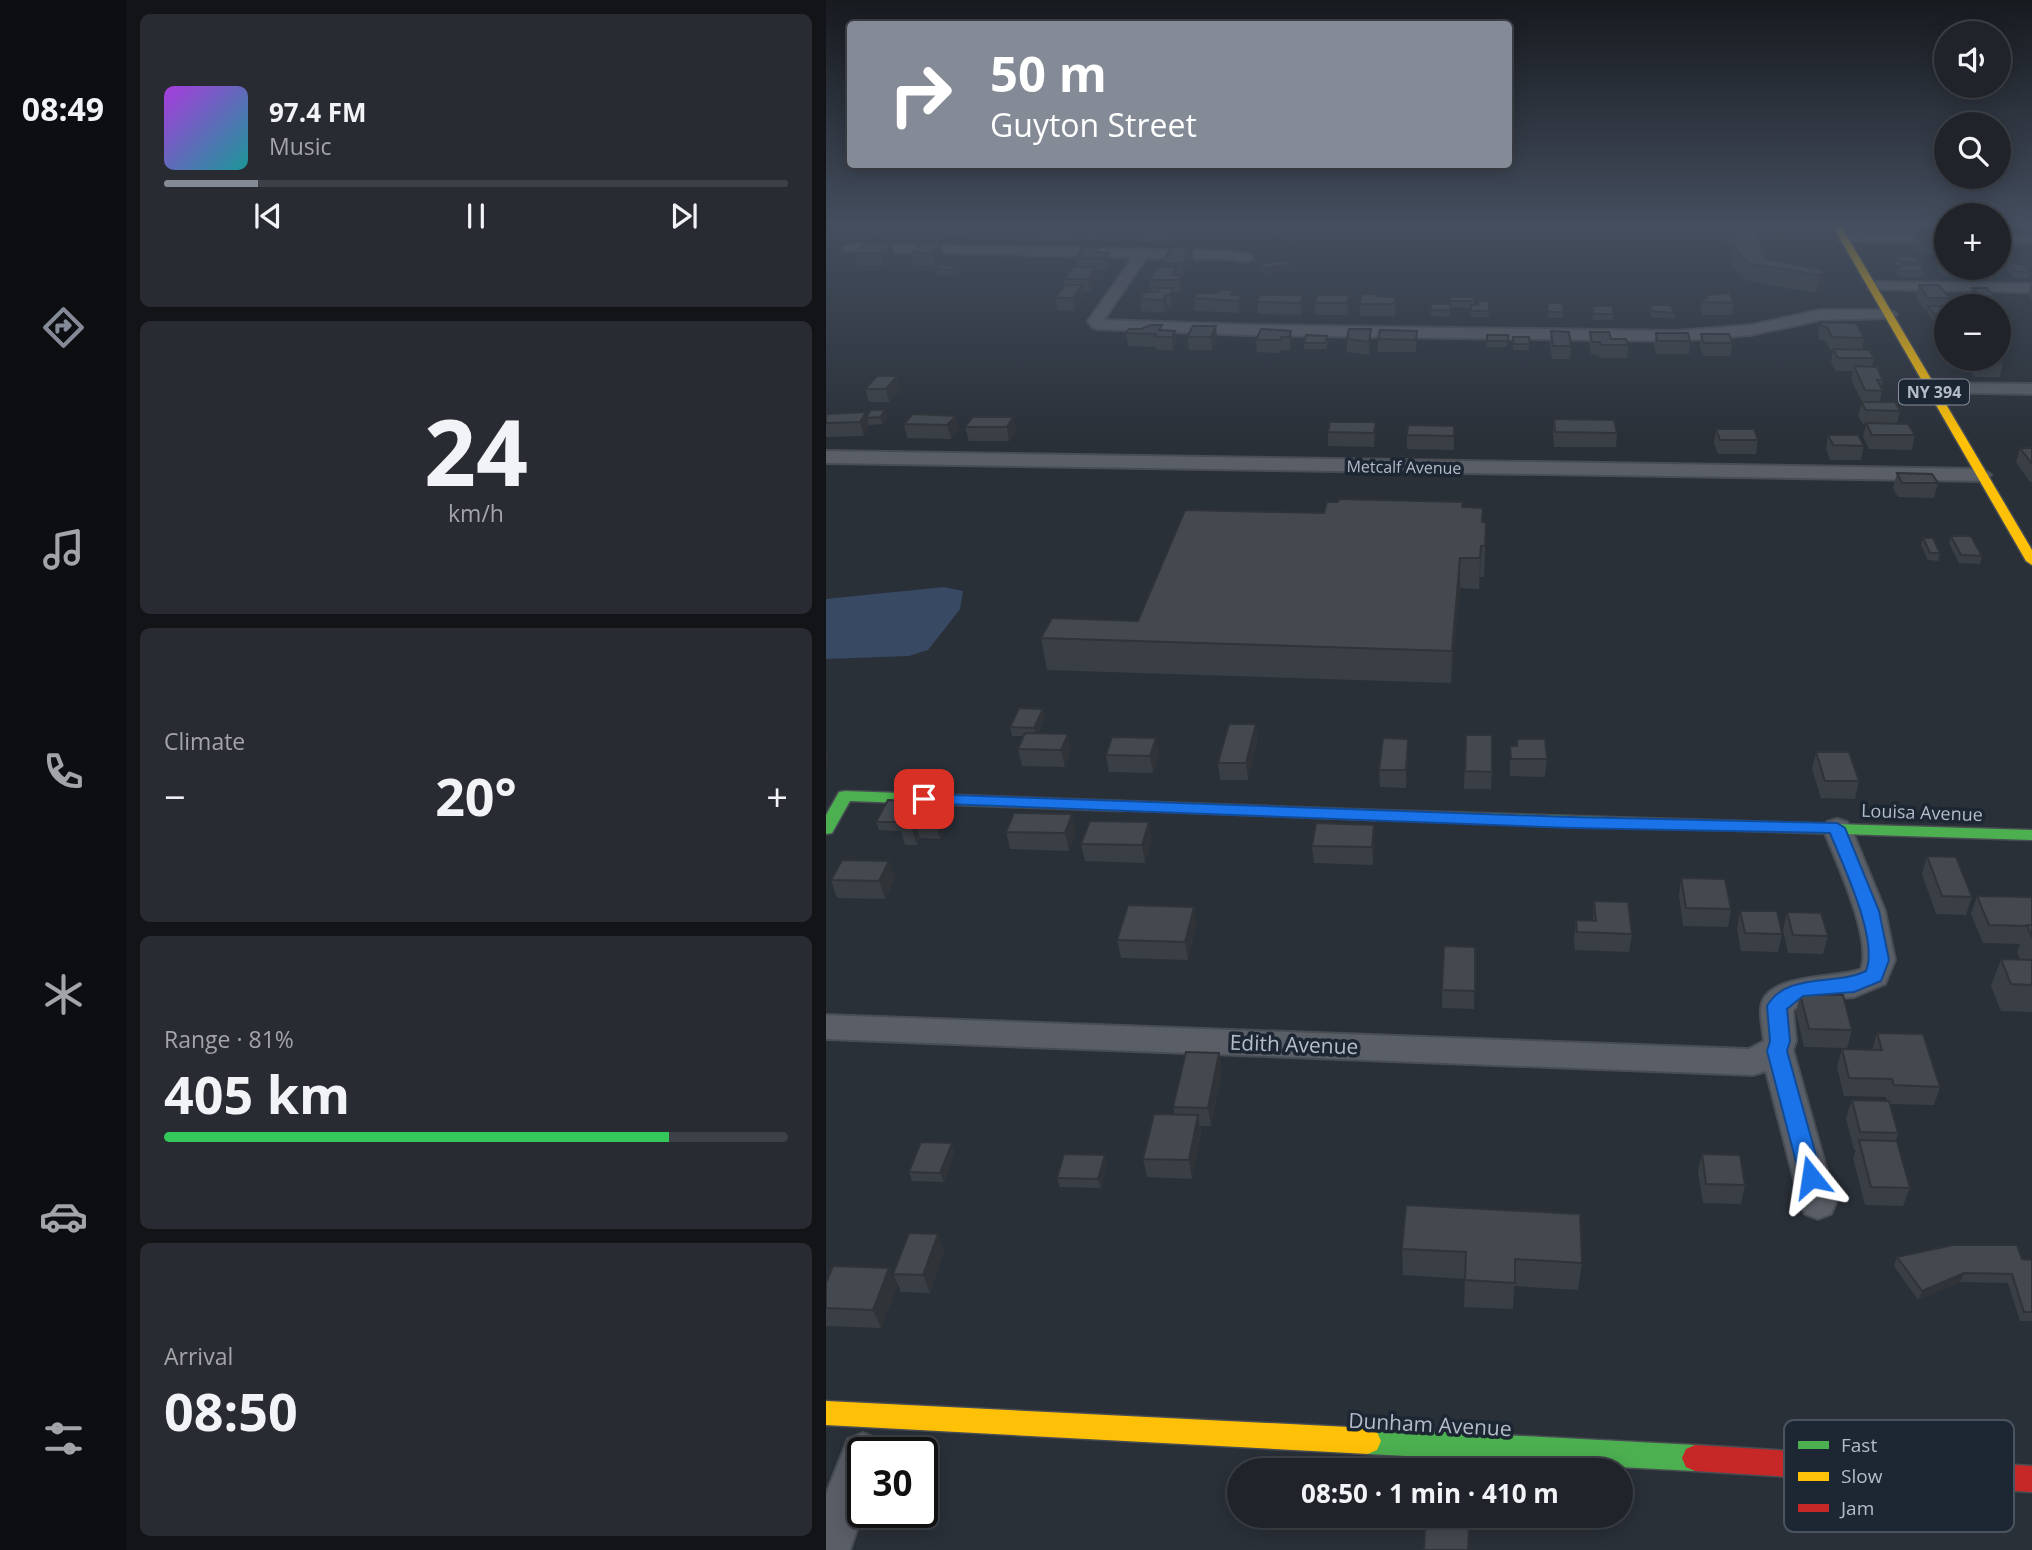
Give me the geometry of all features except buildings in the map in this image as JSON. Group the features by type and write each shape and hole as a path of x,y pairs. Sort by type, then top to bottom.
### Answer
{"street":[{"path":"1114,295 1096,321 1100,326 1676,336 1751,330 1820,315 1890,314"},
{"name":"NY 394","path":"1879,295 2032,561"},
{"path":"1932,388 2032,389"},
{"name":"Metcalf Avenue","path":"826,457 1982,475"},
{"name":"Louisa Avenue","path":"826,829 845,796 1571,822 2032,835"},
{"path":"1818,1203 1769,1055 1780,1041 1777,1006 1798,990 1854,985 1874,976 1880,960 1870,911 1837,828"},
{"name":"Edith Avenue","path":"826,1027 1753,1062 1769,1055"},
{"name":"Dunham Avenue","path":"826,1413 863,1437"},
{"name":"Dunham Avenue","path":"938,1442 1699,1458 1784,1463"},
{"name":"Dunham Avenue","path":"2014,1478 2032,1479"},
{"path":"827,1550 847,1496"}],"water":[{"path":"944,587 963,591 960,609 928,650 909,656 826,659 826,599"}],"traffic: fast":[{"path":"826,829 845,796 1122,806"},
{"path":"1375,815 2032,835"},
{"path":"1368,1441 1695,1458"}],"traffic: slow":[{"path":"1877,295 2032,561"},
{"path":"826,1413 1368,1441"}],"traffic: jam":[{"path":"1122,806 1375,815"},
{"path":"1695,1458 1784,1464"},
{"path":"2014,1478 2032,1479"}],"route":[{"path":"924,799 1571,822 1837,828 1870,911 1880,960 1874,976 1854,985 1798,990 1777,1006 1780,1041 1777,1051 1811,1177"}]}
